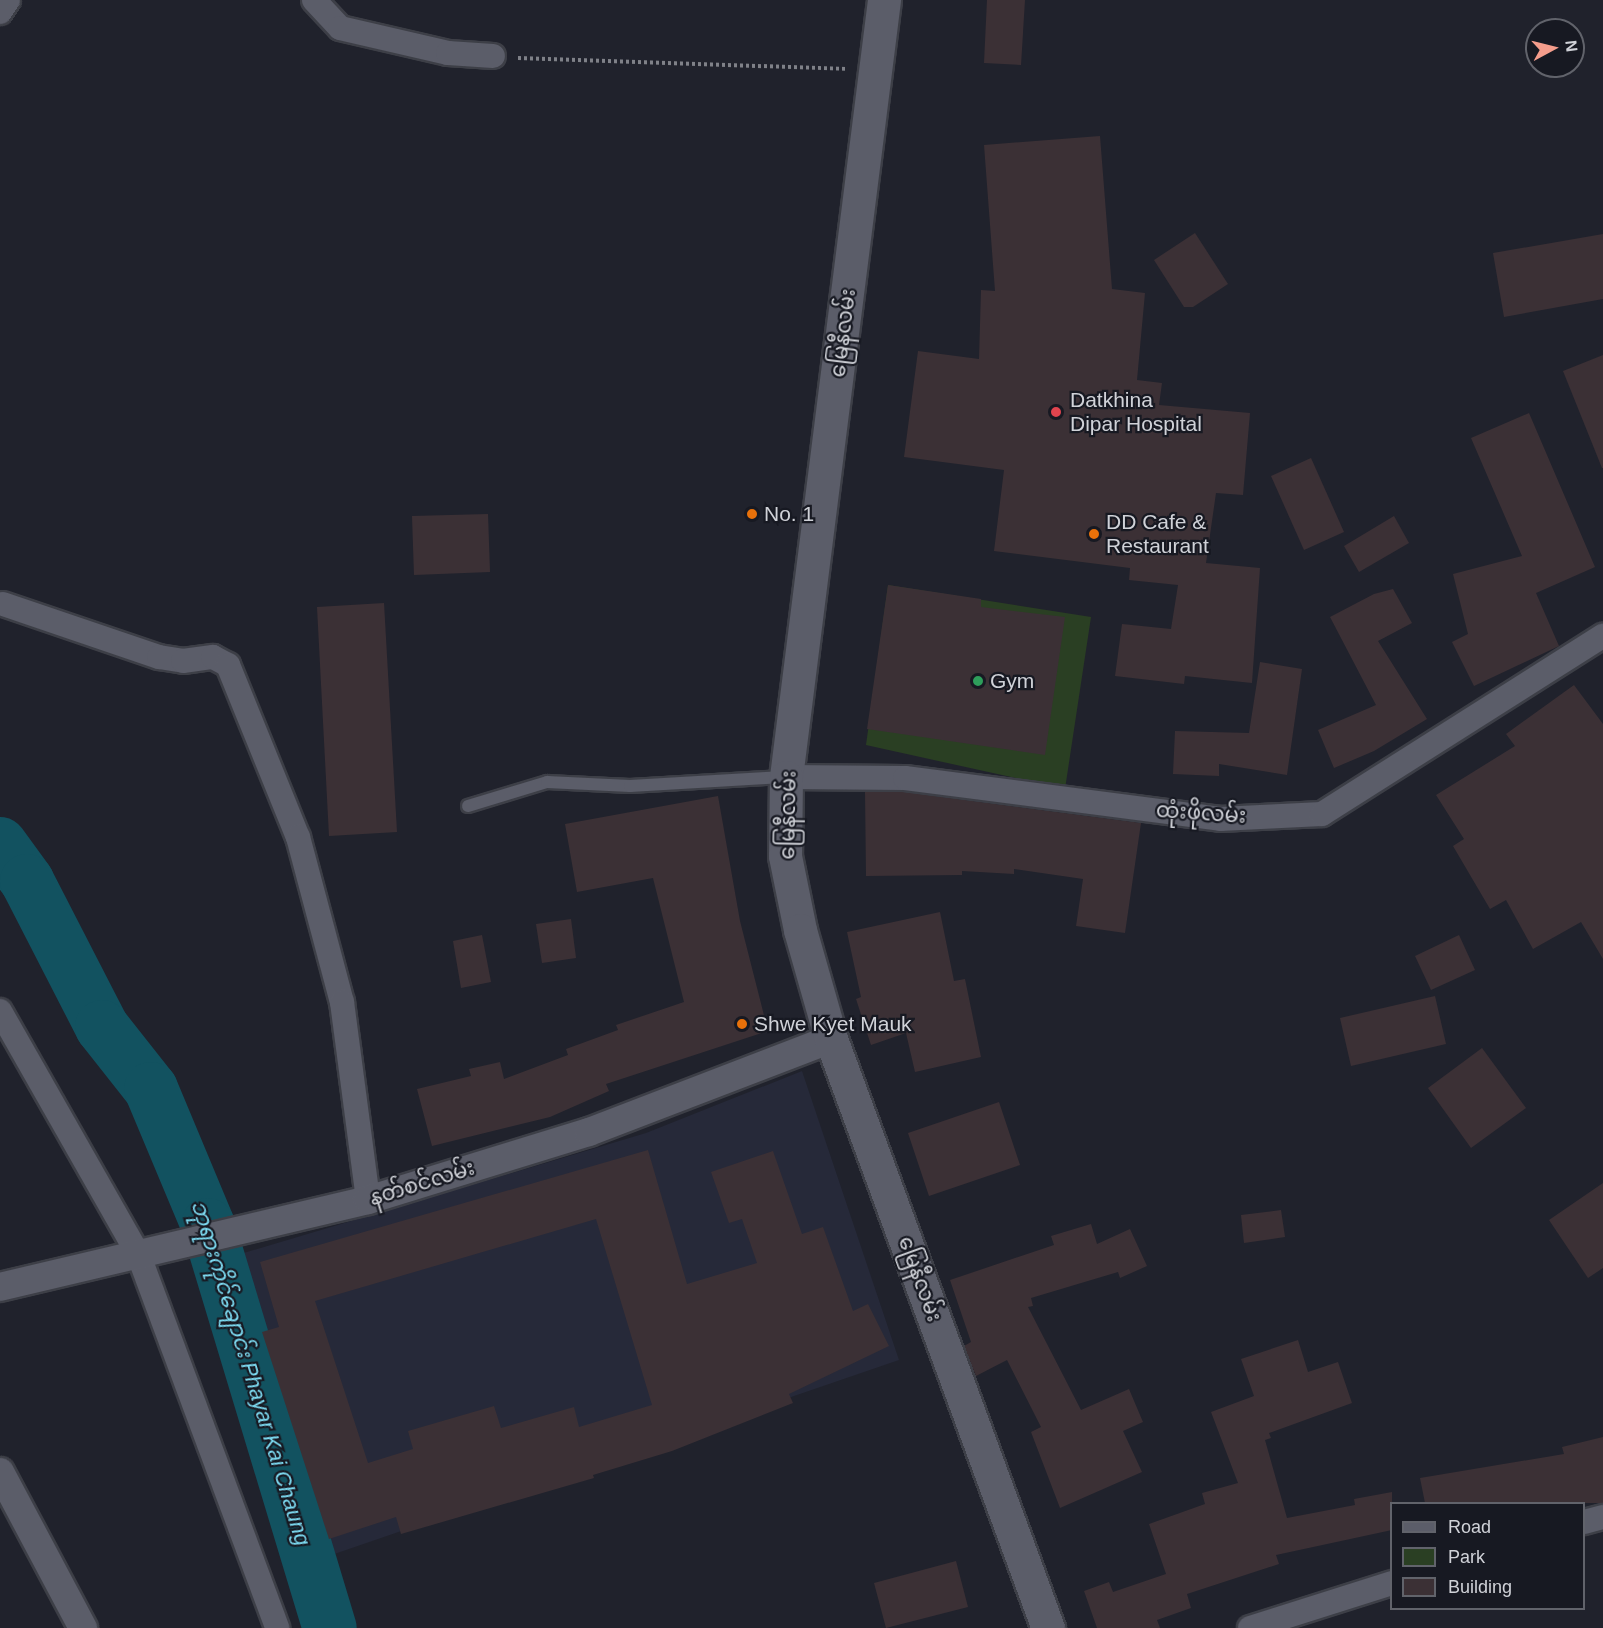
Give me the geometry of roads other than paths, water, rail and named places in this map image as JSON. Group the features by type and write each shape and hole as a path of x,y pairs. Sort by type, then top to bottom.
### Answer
{"main road":[{"name":"မြေနီလမ်း","path":"884,0 877,70 786,777 784,856 800,930 831,1039 1048,1628"}],"street":[{"path":"0,12 8,0"},
{"path":"314,0 340,28 448,53 493,56"},
{"path":"3,604 159,657 183,661 213,657 228,665 298,837 342,1002 368,1200"},
{"name":"ထုံးဖိုလမ်း","path":"786,777 905,778 1220,819 1322,814 1603,636"},
{"path":"0,1011 139,1256 277,1628"},
{"name":"နတ်စင်လမ်း","path":"0,1287 139,1256 368,1200 589,1132 831,1039"},
{"path":"0,1472 84,1628"},
{"path":"1585,1522 1603,1517"},
{"path":"1250,1628 1390,1584"}],"lane":[{"path":"468,806 547,782 630,786 786,777"}],"waterway":[{"name":"ဘုရားကိုင်ချောင်း Phayar Kai Chaung","path":"0,844 27,881 102,1027 151,1089 208,1225 330,1628"}],"place":[{"name":"Datkhina Dipar Hospital","path":"1056,412"},
{"name":"No. 1","path":"752,514"},
{"name":"DD Cafe & Restaurant","path":"1094,534"},
{"name":"Gym","path":"978,681"},
{"name":"Shwe Kyet Mauk","path":"742,1024"}]}
